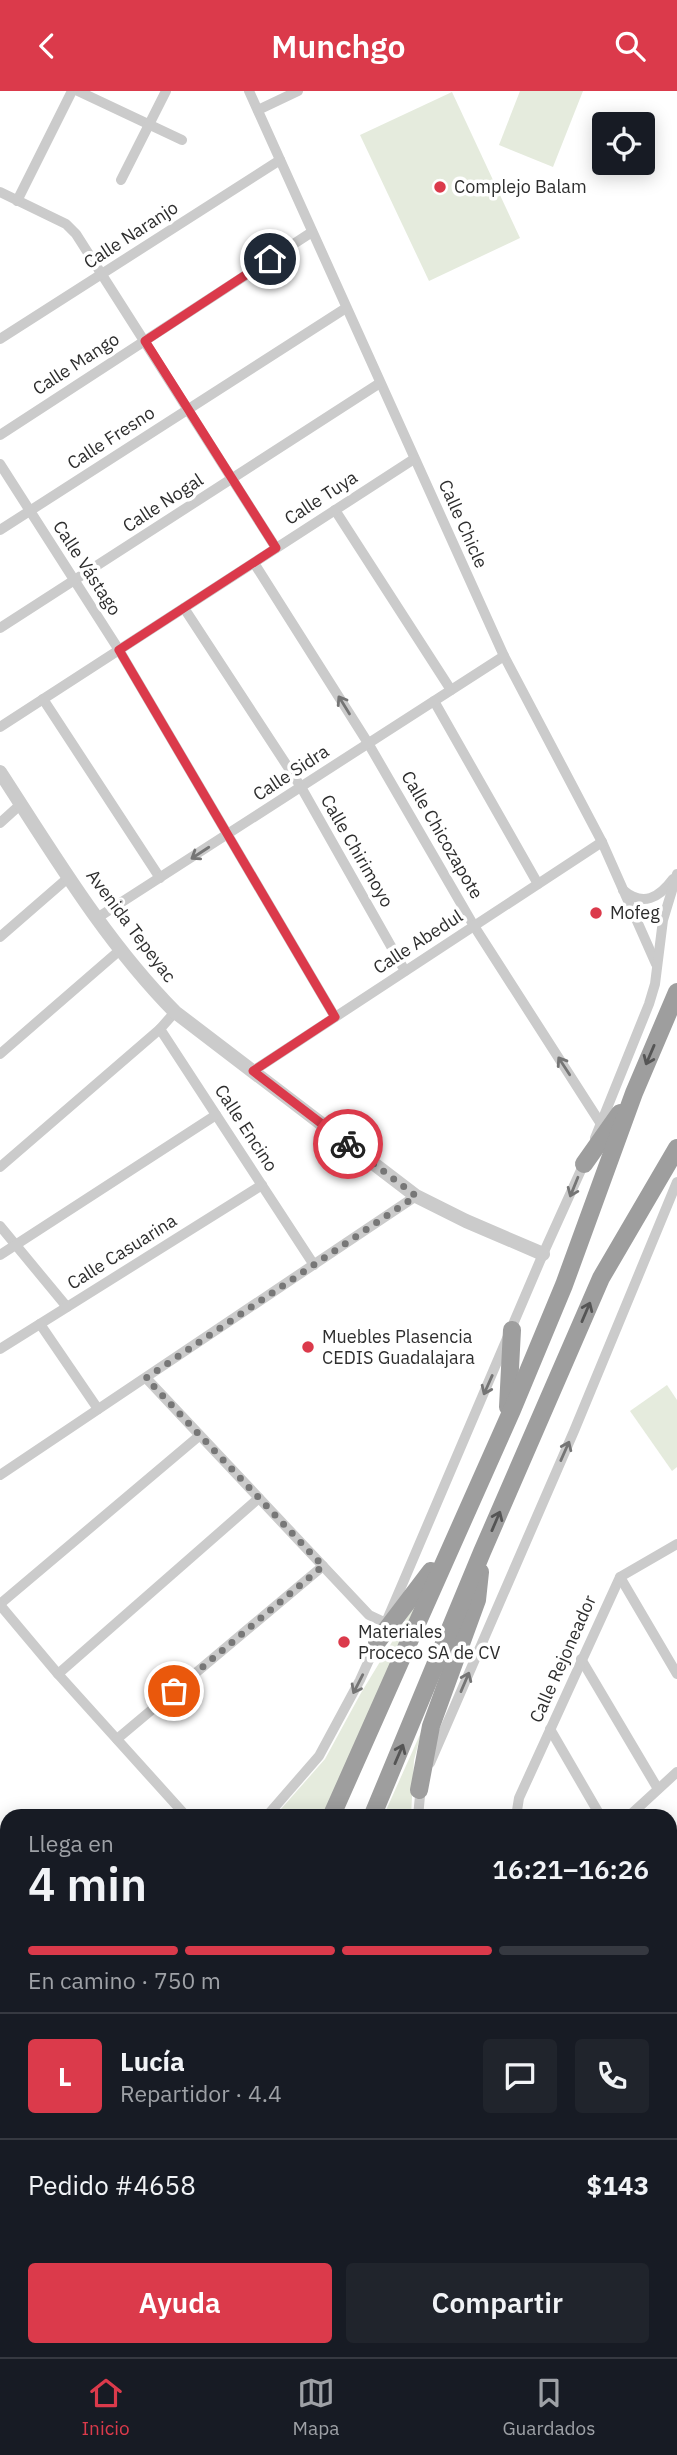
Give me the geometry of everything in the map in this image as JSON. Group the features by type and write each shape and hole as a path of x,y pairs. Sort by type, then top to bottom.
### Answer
{"highway":[{"path":"335,1809 508,1419 564,1285 634,1093 677,992"},
{"path":"584,1164 634,1093"},
{"path":"375,1809 482,1552 601,1278 677,1148"},
{"path":"508,1419 512,1330"},
{"path":"377,1642 450,1546"},
{"path":"419,1790 431,1726 477,1599 482,1552"}],"street":[{"path":"17,201 72,91"},
{"path":"78,91 182,140"},
{"path":"121,180 166,91"},
{"name":"Calle Chicle","path":"249,91 504,656 602,842 656,965"},
{"path":"258,110 298,91"},
{"name":"Calle Naranjo","path":"0,339 280,160"},
{"path":"0,192 72,228 276,548"},
{"name":"Calle Mango","path":"0,435 312,232"},
{"name":"Calle Fresno","path":"0,530 346,308"},
{"name":"Calle Nogal","path":"0,628 380,383"},
{"name":"Calle Tuya","path":"0,727 414,459"},
{"name":"Calle Vástago","path":"0,464 119,650 335,1017"},
{"path":"335,510 451,690"},
{"name":"Calle Chicozapote","path":"254,563 368,743 474,926 601,1124"},
{"name":"Calle Chirimoyo","path":"184,608 301,787 405,971"},
{"name":"Calle Sidra","path":"96,918 504,656"},
{"path":"43,699 160,879"},
{"path":"434,701 538,884"},
{"name":"Avenida Tepeyac","path":"0,772 96,918 145,982 175,1011 416,1196 542,1254"},
{"path":"0,823 21,804"},
{"name":"Calle Abedul","path":"253,1071 602,842"},
{"path":"622,889 636,899 651,899 663,892 677,874"},
{"path":"273,1809 319,1756 360,1680 386,1623 542,1254 601,1124 649,1004 655,984 663,920 677,874"},
{"path":"0,937 69,877"},
{"path":"0,1053 120,950"},
{"path":"0,1167 160,1029 175,1011"},
{"name":"Calle Encino","path":"160,1029 314,1265"},
{"path":"0,1255 216,1115"},
{"path":"418,1809 419,1790 574,1431 677,1182"},
{"name":"Calle Casuarina","path":"0,1349 262,1185"},
{"path":"0,1475 416,1196"},
{"path":"0,1226 68,1307"},
{"path":"40,1324 98,1409"},
{"path":"146,1378 369,1615 386,1623"},
{"path":"180,1809 58,1674 0,1604 199,1436"},
{"path":"58,1674 258,1498"},
{"path":"677,1544 620,1577 677,1674"},
{"path":"117,1739 323,1566"},
{"name":"Calle Rejoneador","path":"517,1809 519,1798 620,1577"},
{"path":"581,1659 658,1789"},
{"path":"550,1730 596,1809"},
{"path":"637,1809 677,1772"}],"shaded area":[{"path":"520,91 583,91 553,167 499,145"},
{"name":"Complejo Balam","path":"452,92 520,238 429,281 360,135"},
{"path":"667,1385 677,1400 677,1467 672,1471 630,1411"},
{"path":"426,1586 327,1809 281,1809 325,1759 361,1693"},
{"path":"422,1730 414,1760 411,1809 387,1809"}],"way so far":[{"path":"174,1691 323,1566 146,1378 416,1196 348,1144"}],"place":[{"name":"Complejo Balam","path":"440,187"},
{"name":"Mofeg","path":"596,913"},
{"name":"Muebles Plasencia CEDIS Guadalajara","path":"308,1347"},
{"name":"Materiales Proceco SA de CV","path":"344,1642"}],"route":[{"path":"270,259 145,341 276,548 119,650 335,1017 253,1071 348,1144"}]}
